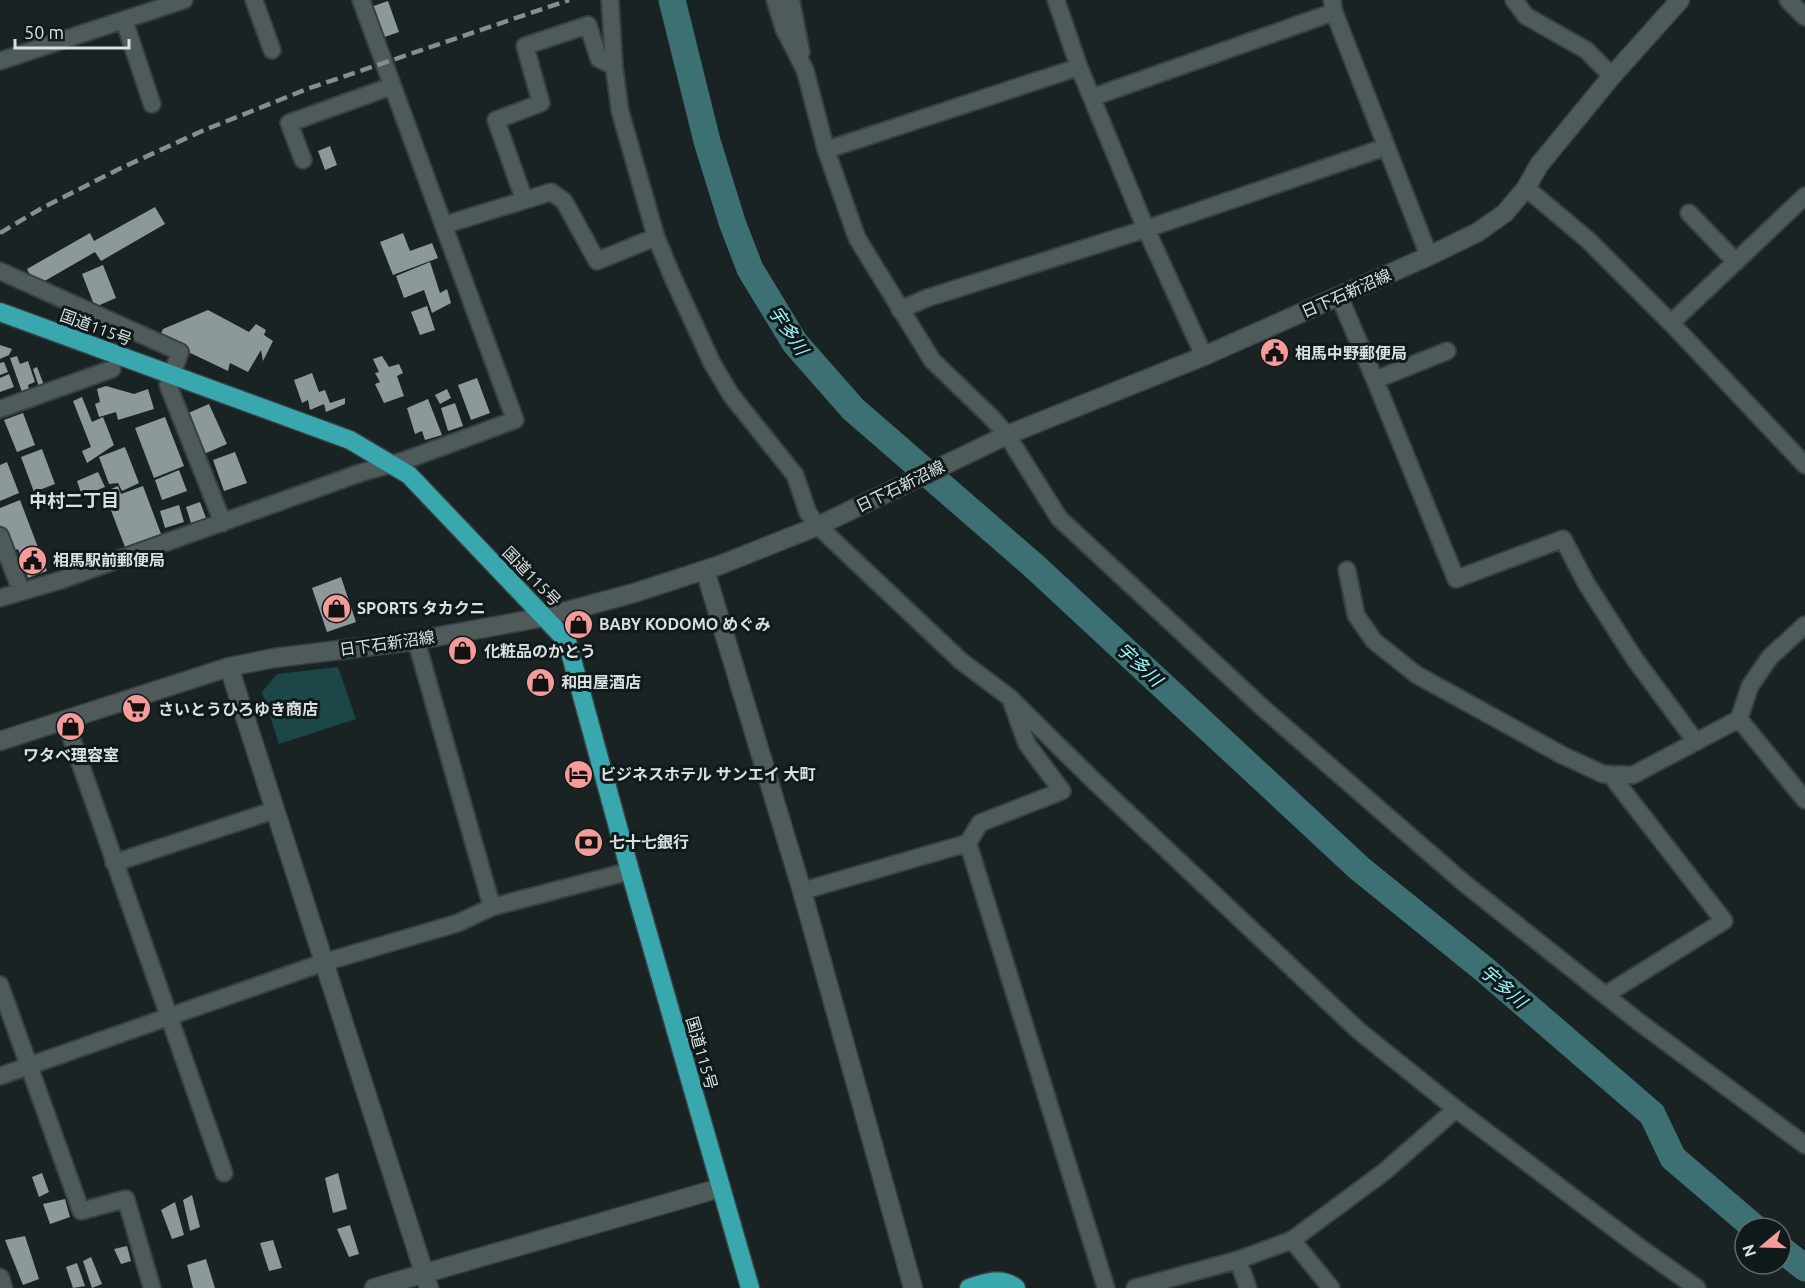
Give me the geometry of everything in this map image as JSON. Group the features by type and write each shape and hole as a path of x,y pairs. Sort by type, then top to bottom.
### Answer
{"highway":[{"name":"国道115号","path":"0,312 350,440 409,475 567,641 630,871 750,1288"},
{"path":"969,1288 1003,1281 1016,1288"}],"main road":[{"name":"日下石新沼線","path":"0,741 229,667 274,658 416,640 545,617 634,593 705,570 822,524 1007,435 1204,356 1430,256 1478,232 1505,213 1526,188 1539,165 1612,76 1680,0"},
{"path":"705,570 802,891 913,1288"},
{"path":"229,667 427,1281"},
{"path":"374,1288 427,1281 720,1188"},
{"path":"0,1278 3,1288"}],"street":[{"path":"254,0 272,50"},
{"path":"0,598 61,580 515,420 360,0"},
{"path":"610,0 614,66 620,111 656,237 712,363 730,395 795,475 808,513 822,524 961,661 1009,697 1109,796 1359,1032 1456,1109 1697,1288"},
{"path":"775,0 784,29 805,70"},
{"path":"791,0 805,70 826,150 857,238 932,360 1007,435 1059,518 1282,724 1464,883 1605,995 1805,1145"},
{"path":"1056,0 1079,67 1146,229 1204,356"},
{"path":"1514,0 1526,16 1586,50 1612,76"},
{"path":"1788,0 1805,17"},
{"path":"0,61 173,2"},
{"path":"1093,97 1333,6 1430,256"},
{"path":"124,20 152,104"},
{"path":"524,200 496,120 541,103 525,46 588,25 599,59 614,66"},
{"path":"826,150 1079,67"},
{"path":"303,160 289,123 392,86"},
{"path":"900,310 938,295 1146,229 1386,147"},
{"path":"1526,188 1588,240 1671,323 1805,465"},
{"path":"444,225 551,192 564,201 597,261 656,237"},
{"path":"1671,323 1805,196"},
{"path":"1689,213 1736,262"},
{"path":"0,271 180,352 168,385 223,523"},
{"path":"1339,296 1456,579 1563,539 1586,583 1634,658 1696,742"},
{"path":"1375,380 1447,351"},
{"path":"0,409 112,369"},
{"path":"0,536 21,591"},
{"path":"1347,570 1356,615 1374,641 1417,675 1562,755 1603,774 1633,775 1738,718 1749,686 1770,657 1805,625"},
{"path":"416,640 492,907"},
{"path":"802,891 968,843 980,823 1062,791 1028,744 1009,697"},
{"path":"1738,718 1805,800"},
{"path":"65,720 224,1173"},
{"path":"1605,995 1724,921 1610,774"},
{"path":"114,863 275,810"},
{"path":"968,843 1106,1288"},
{"path":"0,1076 325,962 458,924 492,907 630,871"},
{"path":"0,985 81,1211 126,1199 152,1288"},
{"path":"1135,1288 1238,1260 1292,1240 1384,1172 1456,1109"},
{"path":"1292,1240 1331,1288"},
{"path":"1238,1260 1248,1288"}],"shaded area":[{"path":"338,667 356,719 279,744 262,692 277,674"}],"building":[{"path":"388,1 399,32 379,39 368,8"},
{"path":"330,146 337,165 325,170 318,151"},
{"path":"155,207 165,224 101,261 95,252 36,286 27,269 90,233 94,241"},
{"path":"403,233 410,251 432,243 438,258 393,275 380,242"},
{"path":"430,262 440,293 447,289 451,303 432,313 424,290 404,298 396,276"},
{"path":"103,265 116,298 95,307 82,274"},
{"path":"427,306 435,330 420,335 411,312"},
{"path":"208,310 249,332 256,324 266,330 264,335 273,341 263,361 261,350 248,372 230,363 228,371 159,338 163,329"},
{"path":"0,345 12,349 9,355 0,359"},
{"path":"17,356 20,364 28,361 35,382 28,385 29,389 22,392 10,358"},
{"path":"382,356 389,367 399,364 403,373 397,376 404,396 384,403 375,384 380,382 375,373 379,372 373,359"},
{"path":"4,362 8,372 0,375 0,363"},
{"path":"37,367 44,385 39,387 33,369"},
{"path":"312,373 319,392 325,390 330,403 345,398 345,404 326,412 324,404 310,410 308,400 302,403 294,380"},
{"path":"9,374 14,387 0,392 0,378"},
{"path":"477,378 490,413 471,420 458,385"},
{"path":"106,386 134,394 148,389 154,409 118,420 116,412 99,417 95,404 100,402 97,389"},
{"path":"447,389 451,398 440,404 435,395"},
{"path":"82,397 92,422 103,417 114,445 87,463 82,451 91,447 73,401"},
{"path":"428,399 442,435 425,440 422,431 415,434 407,408"},
{"path":"455,403 463,426 448,431 441,408"},
{"path":"209,404 227,444 204,454 186,414"},
{"path":"23,413 35,445 17,452 4,420"},
{"path":"165,417 184,466 154,478 135,428"},
{"path":"125,447 139,483 122,491 118,483 109,484 99,457"},
{"path":"42,449 55,484 34,492 21,457"},
{"path":"235,452 247,483 224,491 213,460"},
{"path":"7,462 19,493 0,501 0,465"},
{"path":"179,470 187,491 162,500 155,480"},
{"path":"98,472 105,487 82,496 77,481"},
{"path":"118,486 121,494 143,486 161,534 125,547 104,492"},
{"path":"20,500 47,571 28,578 18,549 10,552 0,525 0,508"},
{"path":"200,502 206,518 191,523 186,507"},
{"path":"179,505 184,522 165,528 160,511"},
{"path":"341,577 356,622 327,632 312,588"},
{"path":"42,1173 49,1192 39,1197 32,1177"},
{"path":"338,1173 347,1209 333,1213 325,1178"},
{"path":"192,1195 200,1227 190,1231 183,1200"},
{"path":"65,1199 70,1217 50,1224 43,1204"},
{"path":"175,1202 184,1235 172,1239 161,1210"},
{"path":"350,1225 359,1254 349,1257 337,1229"},
{"path":"25,1236 39,1279 23,1285 5,1240"},
{"path":"273,1240 282,1268 269,1271 260,1243"},
{"path":"127,1246 131,1261 121,1264 114,1249"},
{"path":"91,1257 102,1284 92,1288 83,1261"},
{"path":"206,1259 215,1288 193,1288 187,1265"},
{"path":"77,1263 85,1286 73,1288 66,1267"}],"waterway":[{"name":"宇多川","path":"672,0 707,141 732,222 750,269 795,343 853,409 1034,566 1359,868 1485,970 1652,1114 1673,1158 1741,1216"},
{"name":"宇多川","path":"1793,1258 1805,1268"}],"railway":[{"path":"0,233 42,208 119,169 202,131 307,89 569,0"}],"place":[{"name":"相馬中野郵便局","path":"1274,353"},
{"name":"相馬駅前郵便局","path":"32,560"},
{"name":"SPORTS タカクニ","path":"336,608"},
{"name":"BABY KODOMO めぐみ","path":"578,624"},
{"name":"化粧品のかとう","path":"463,651"},
{"name":"和田屋酒店","path":"540,682"},
{"name":"さいとうひろゆき商店","path":"137,709"},
{"name":"ワタベ理容室","path":"71,727"},
{"name":"ビジネスホテル サンエイ 大町","path":"579,774"},
{"name":"七十七銀行","path":"588,842"}],"district":[{"name":"中村二丁目","path":"74,500"}]}
